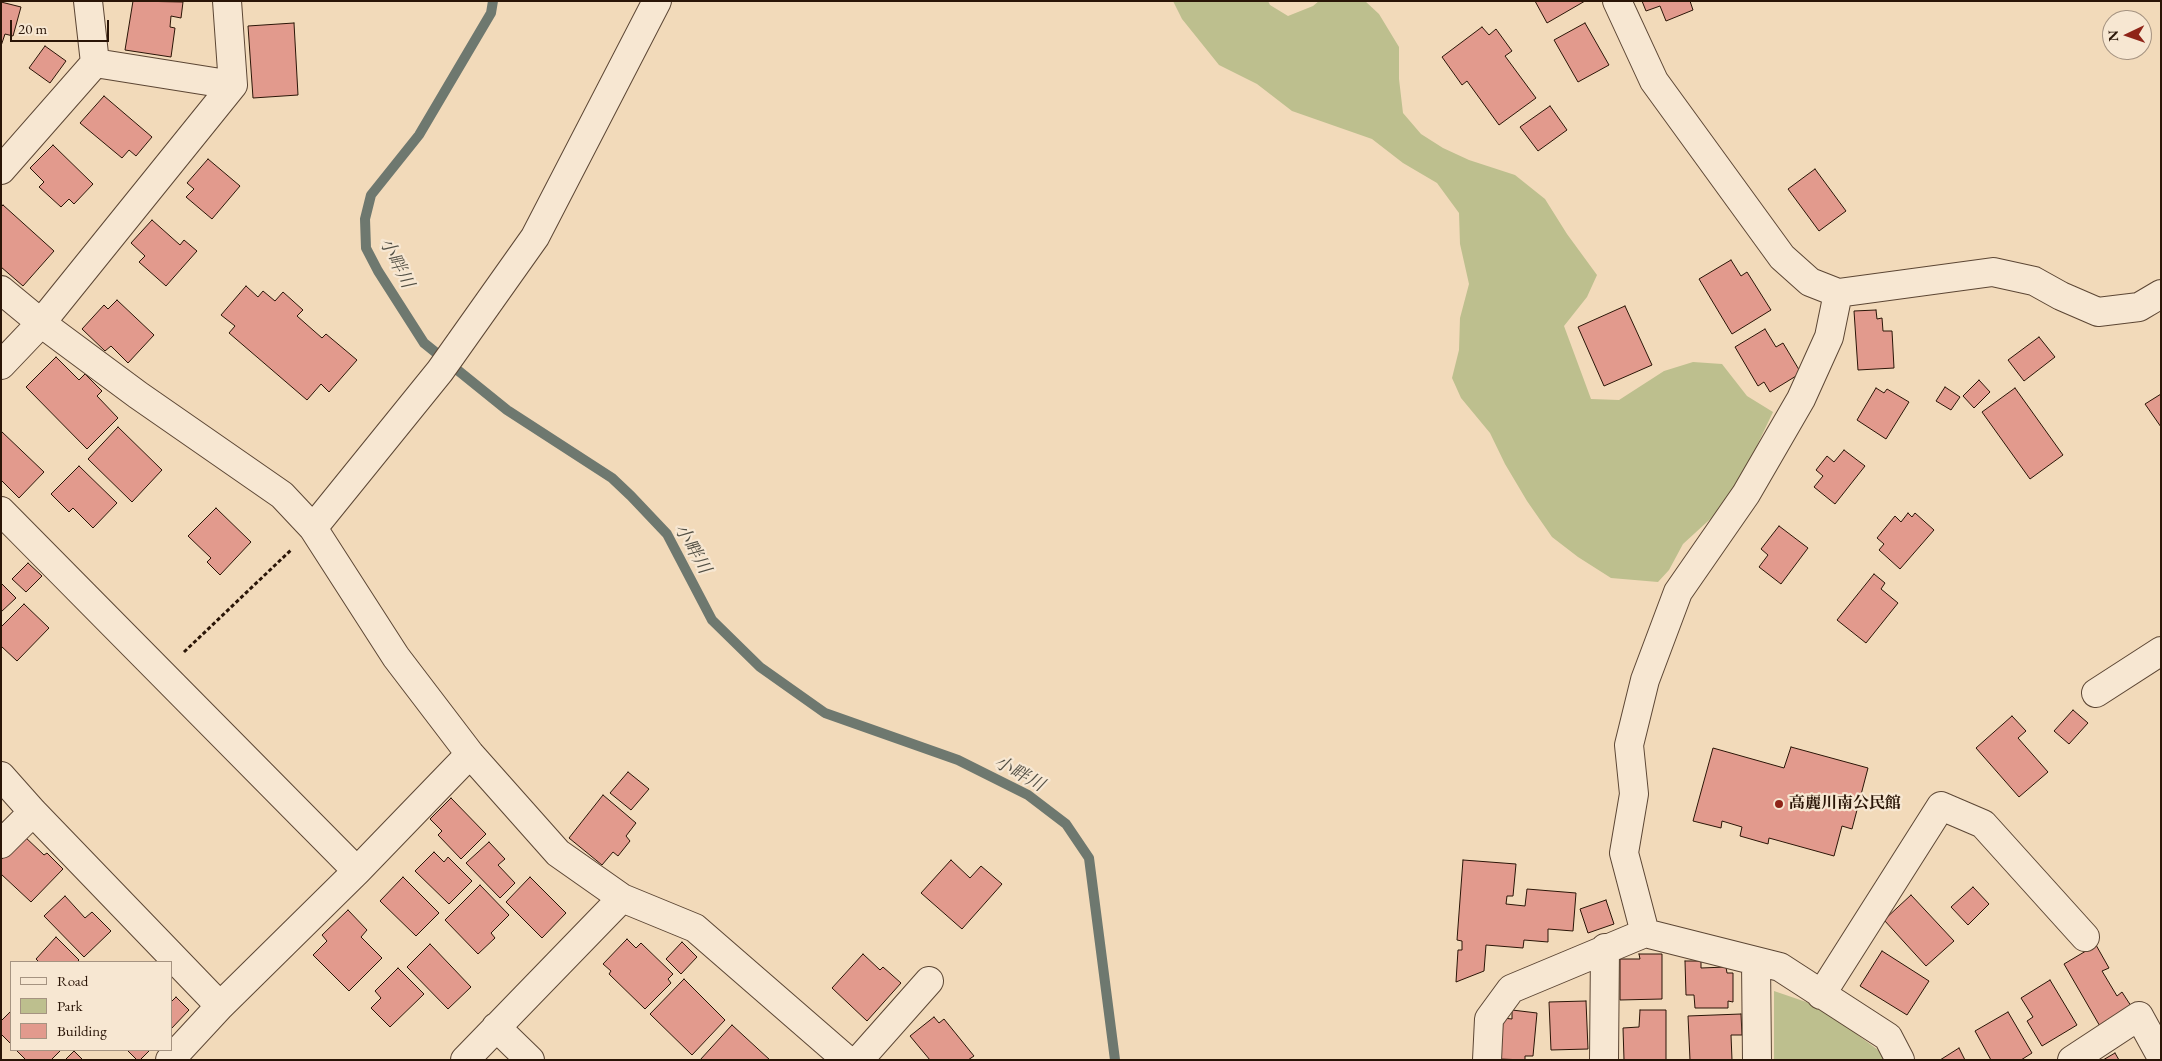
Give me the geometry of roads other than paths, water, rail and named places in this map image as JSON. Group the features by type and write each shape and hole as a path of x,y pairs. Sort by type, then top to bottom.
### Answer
{"street":[{"path":"1,170 95,63 88,1"},
{"path":"1,365 41,323 233,85 227,1"},
{"path":"313,528 460,345 535,237 657,1"},
{"path":"1617,1 1654,81 1782,257 1810,282 1838,294 1993,272 2034,280 2061,296 2098,312 2140,307 2161,294"},
{"path":"95,63 233,85"},
{"path":"1,290 41,323 138,395 282,496 313,528 396,657 470,754 558,853 622,898 695,928 847,1060"},
{"path":"1645,933 1624,853 1634,794 1629,745 1645,680 1678,592 1746,494 1801,399 1829,337 1838,294"},
{"path":"1,511 357,870"},
{"path":"2096,693 2161,651"},
{"path":"170,1060 220,1006 470,754"},
{"path":"1,776 33,812 220,1006"},
{"path":"1821,995 1941,806 1983,824 2085,937"},
{"path":"1,844 33,812"},
{"path":"465,1060 622,898"},
{"path":"1487,1060 1489,1019 1511,989 1605,948 1645,933 1780,967 1888,1037 1900,1060"},
{"path":"1604,1060 1605,948"},
{"path":"1756,962 1756,1060"},
{"path":"859,1060 929,981"},
{"path":"2072,1060 2139,1016 2161,1056"},
{"path":"496,1027 530,1060"}],"waterway":[{"name":"小畔川","path":"493,1 491,13 419,135 371,195 365,219 366,248 378,271 424,343 507,410 612,478 631,496 667,534 712,620 760,667 825,713 958,760 1028,795 1066,824 1089,858 1115,1060"}],"place":[{"name":"高麗川南公民館","path":"1779,804"}]}
